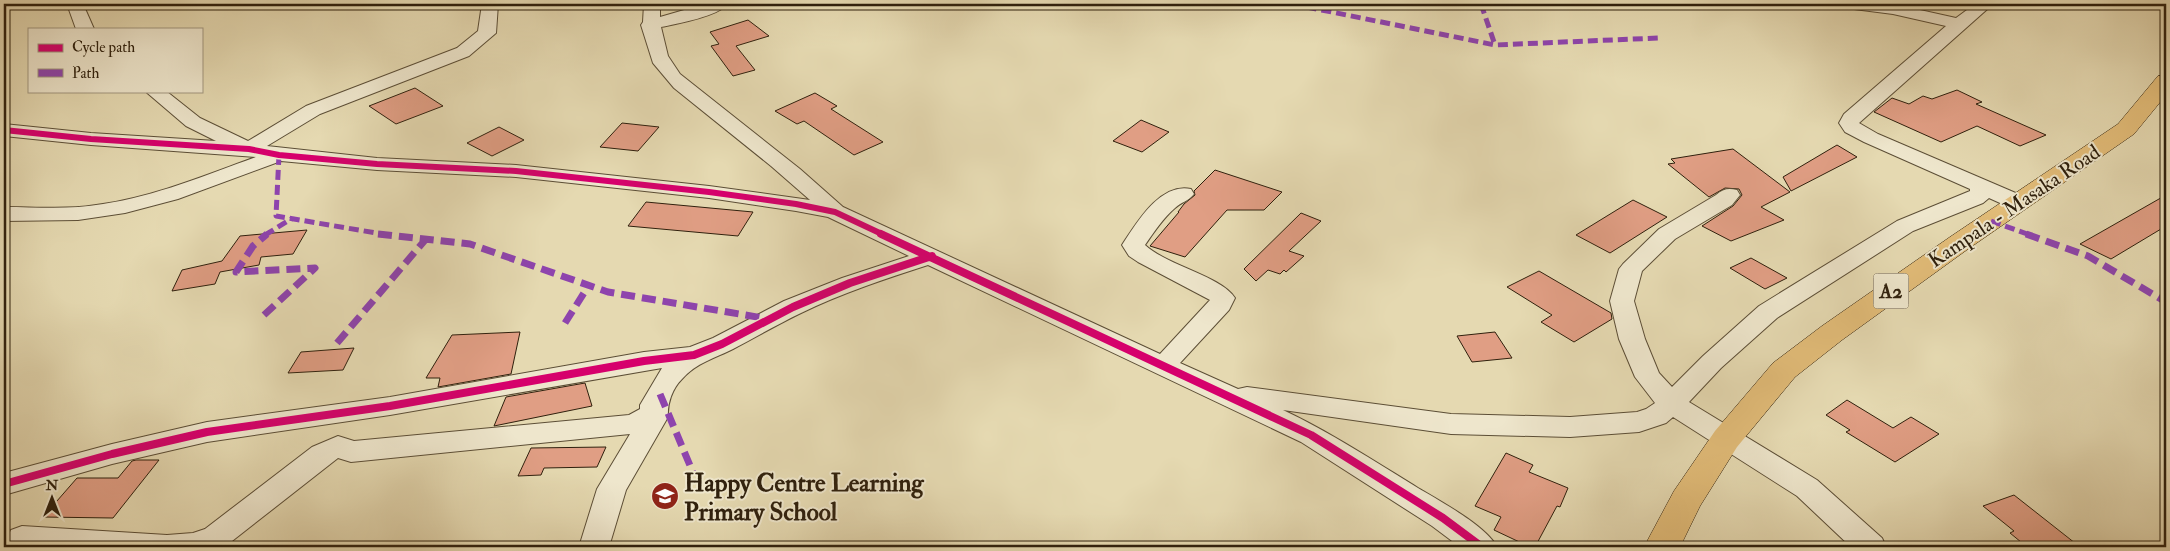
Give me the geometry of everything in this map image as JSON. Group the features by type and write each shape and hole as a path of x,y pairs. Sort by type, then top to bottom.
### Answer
{"main road":[{"name":"Kampala - Masaka Road","path":"1662,547 1686,500 1726,438 1784,370 2017,202 2126,129 2166,81"}],"street":[{"path":"75,4 85,28"},
{"path":"249,149 312,110 380,86 463,52 487,34 490,4"},
{"path":"652,4 650,25 656,48 664,65 682,85 810,186 835,212"},
{"path":"650,25 697,13 719,4"},
{"path":"1854,4 1893,9 1958,24"},
{"path":"1985,4 1958,24 1851,118 1849,123 1852,128 1871,138 2017,202"},
{"path":"155,92 193,122 249,149"},
{"path":"4,130 91,139 249,149 278,155 376,164 516,171 718,193 796,204 835,212 1311,435 1443,518 1482,547"},
{"path":"4,214 69,215 104,211 191,187 278,155"},
{"path":"1226,394 1451,424 1570,427 1639,422 1656,416 1672,404 1712,362 1768,312 1905,226 1975,198 1981,194 1981,186"},
{"path":"1163,366 1220,305 1223,298 1215,291 1154,262 1136,251 1133,245 1167,202 1174,196 1183,194"},
{"path":"1729,195 1717,205 1666,234 1631,269 1622,301 1632,339 1648,377 1672,404 1807,488 1871,547"},
{"path":"4,484 112,454 207,432 390,406 644,361 694,355 722,344 793,307 842,286 932,256"},
{"path":"594,547 612,489 654,417 654,405 670,376 694,355"},
{"path":"22,538 167,547 194,545 216,537 322,454 338,446 351,452 636,424 643,418 654,417"}],"building":[{"path":"748,20 769,36 736,46 755,70 733,76 711,46 719,44 710,32"},
{"path":"415,88 443,106 396,124 369,106"},
{"path":"1957,90 1982,102 1976,104 2046,135 2020,146 1977,126 1941,142 1874,112 1892,98 1909,104 1923,96 1932,99"},
{"path":"815,93 837,106 831,109 883,142 854,155 804,121 797,124 775,111"},
{"path":"1141,120 1169,132 1142,152 1113,141"},
{"path":"622,123 659,127 638,151 600,147"},
{"path":"499,127 524,140 492,156 467,143"},
{"path":"1837,145 1857,157 1791,191 1783,177"},
{"path":"1733,149 1790,192 1761,207 1784,220 1731,241 1702,226 1733,206 1742,195 1739,189 1725,188 1709,197 1668,164 1675,163 1671,159"},
{"path":"1215,170 1282,192 1264,210 1227,210 1185,257 1150,246 1184,204 1195,195 1194,191"},
{"path":"2166,195 2166,226 2111,259 2080,244"},
{"path":"1633,200 1667,217 1610,253 1576,235"},
{"path":"646,202 753,212 738,236 628,226"},
{"path":"1301,213 1321,221 1289,251 1304,256 1286,272 1284,270 1280,274 1268,270 1256,281 1244,269"},
{"path":"307,230 293,254 261,257 259,265 220,272 215,284 172,291 182,270 222,261 240,236"},
{"path":"1751,258 1787,278 1765,289 1730,268"},
{"path":"1539,271 1611,313 1612,319 1574,342 1541,322 1552,315 1507,287"},
{"path":"520,332 511,374 438,387 440,378 426,378 452,335"},
{"path":"1495,332 1512,358 1472,362 1457,336"},
{"path":"354,348 343,370 288,373 301,352"},
{"path":"585,383 592,406 494,426 506,397"},
{"path":"1847,400 1893,428 1911,417 1939,434 1895,462 1846,432 1850,430 1826,415"},
{"path":"606,447 597,467 544,468 541,475 518,476 531,448"},
{"path":"1506,453 1533,465 1529,472 1568,488 1560,507 1557,506 1535,547 1530,547 1494,530 1501,517 1475,506"},
{"path":"159,460 113,518 43,517 77,478 118,478 132,461"},
{"path":"2014,495 2080,547 2027,547 2010,533 2014,531 1983,506"}],"marked path":[{"path":"1292,4 1495,45 1658,38"},
{"path":"1481,4 1495,45"},
{"path":"279,155 276,216 379,234 470,244 608,292 769,319"},
{"path":"264,315 315,268 236,272 247,253 259,240 291,219"},
{"path":"1991,221 2088,256 2166,302"},
{"path":"337,343 426,239"},
{"path":"565,323 589,285"},
{"path":"660,394 694,475"}],"cycle path":[{"path":"4,130 91,139 249,149 279,155 377,164 516,171 709,192 796,204 835,212 1311,435 1443,518 1482,547"},
{"path":"4,484 112,454 207,432 390,406 644,361 694,355 722,344 793,307 850,283 932,256"}],"place":[{"name":"Happy Centre Learning Primary School","path":"665,496"}]}
